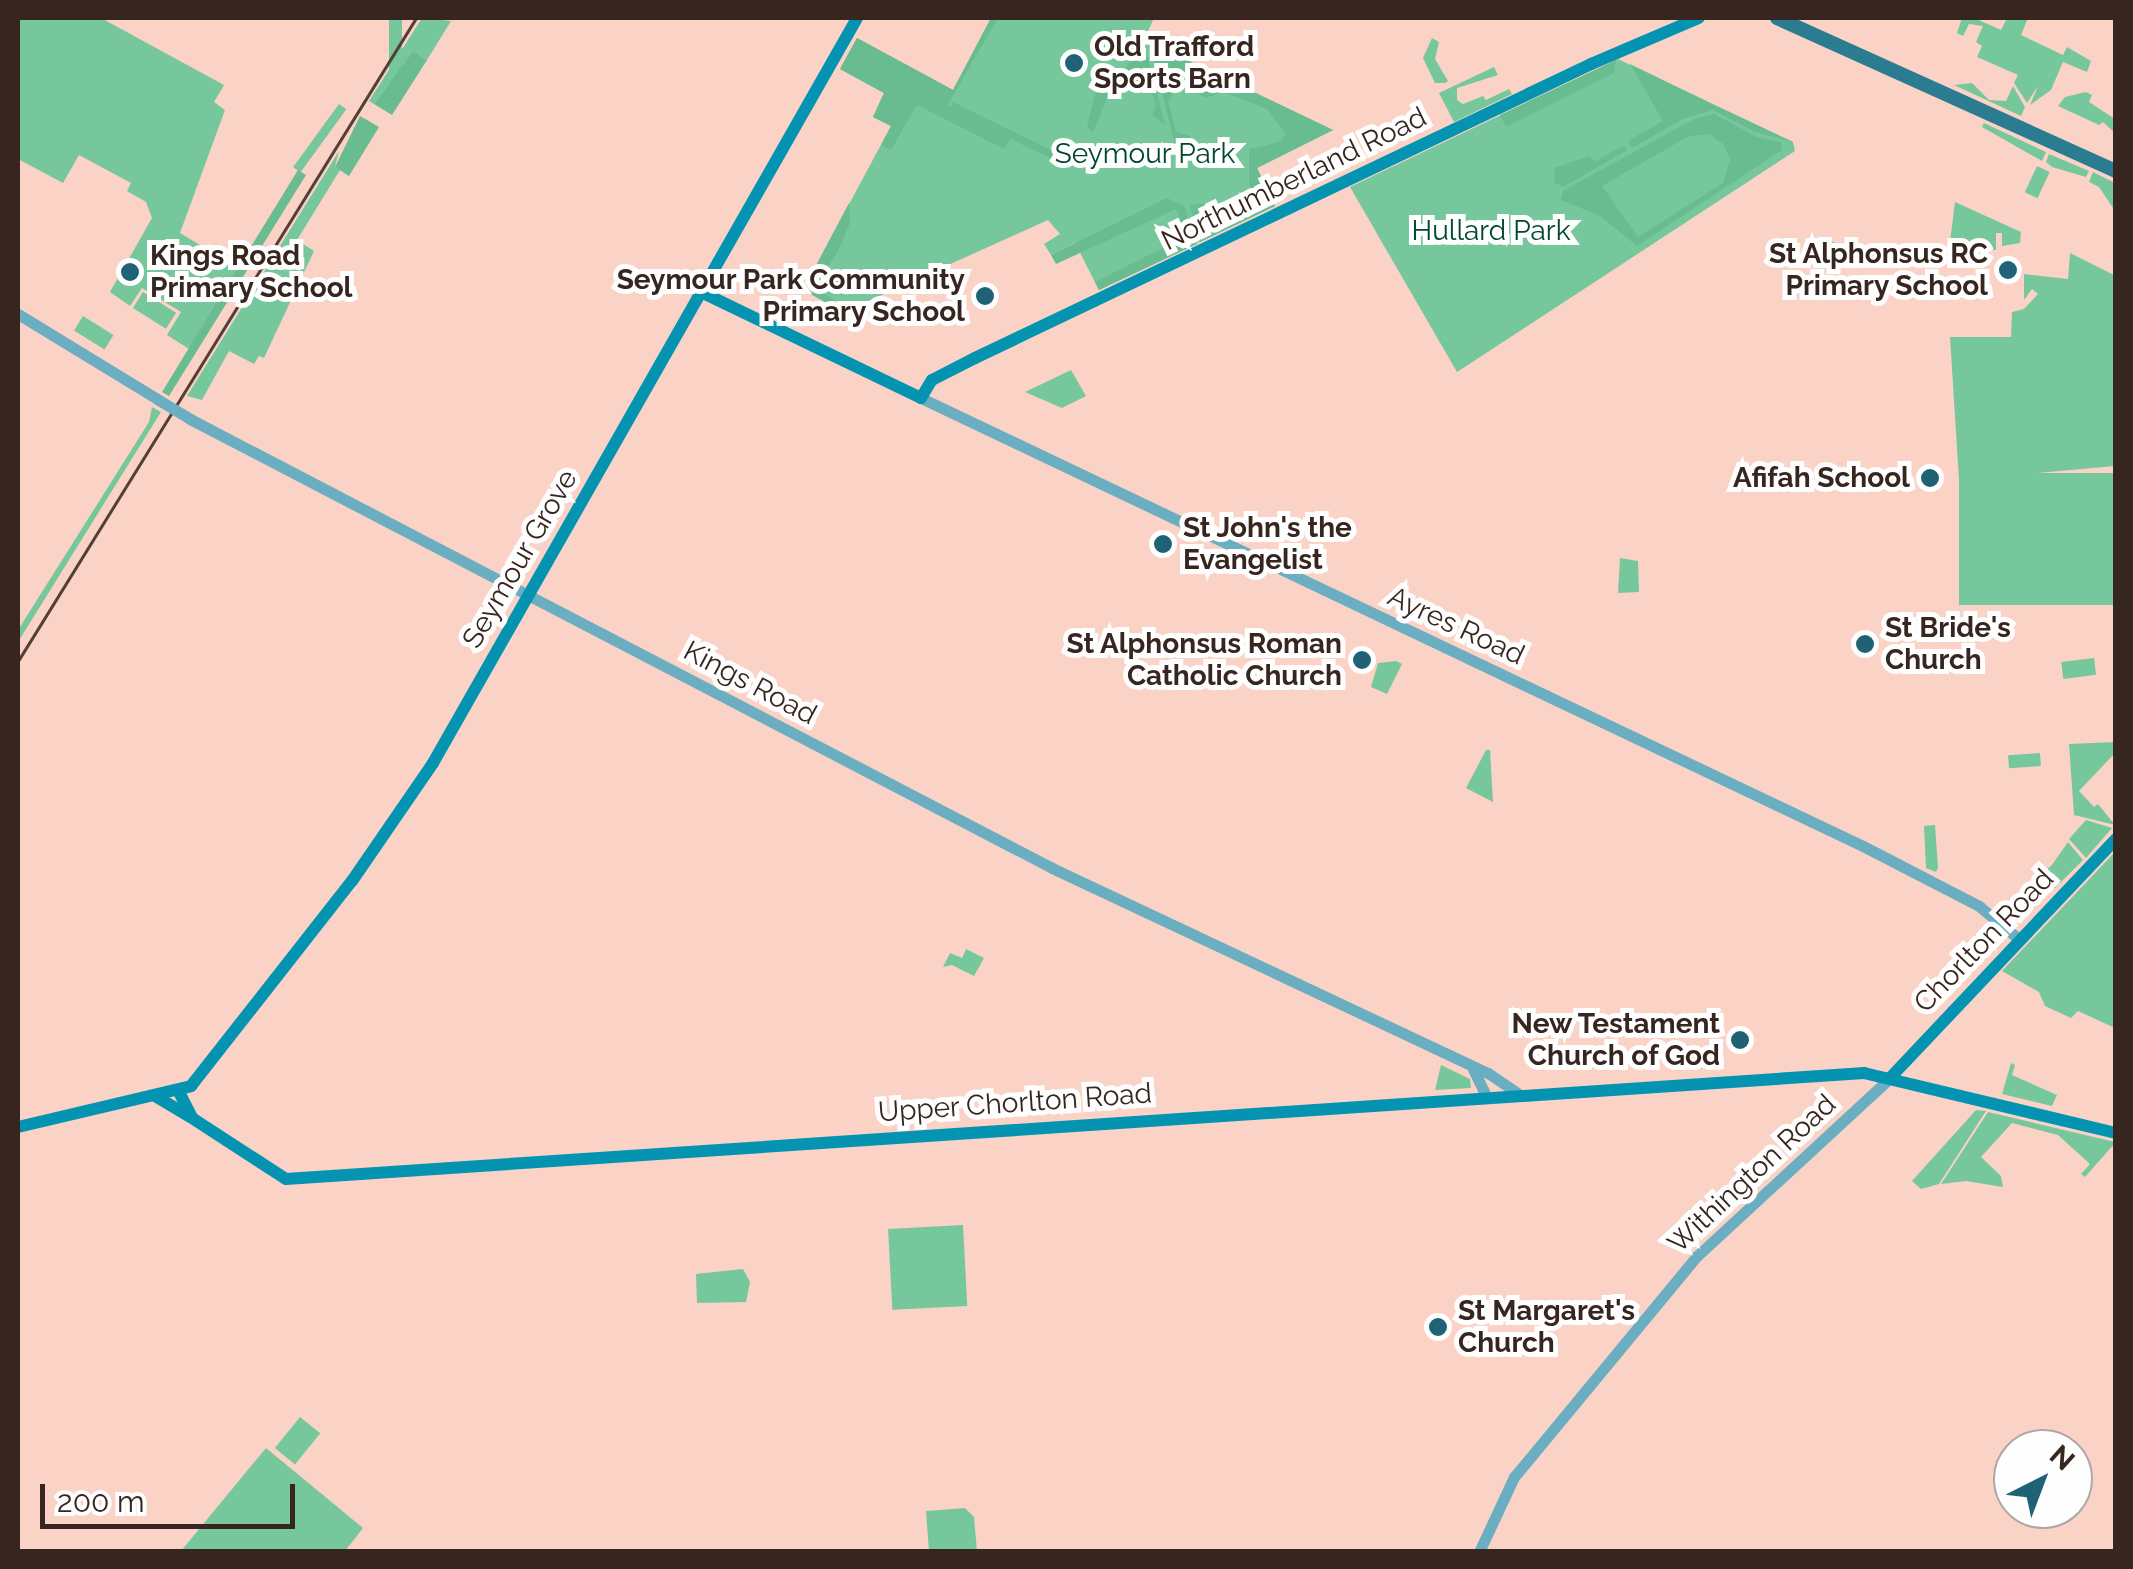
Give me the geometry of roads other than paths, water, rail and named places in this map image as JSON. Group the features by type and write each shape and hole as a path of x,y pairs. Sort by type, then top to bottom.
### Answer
{"main road":[{"name":"Seymour Grove","path":"180,1092 205,1071 397,819 857,18"},
{"name":"Northumberland Road","path":"920,398 932,380 966,363 1591,64 1699,18"},
{"path":"1777,18 2116,171"},
{"name":"Ayres Road","path":"701,292 920,398"},
{"name":"Chorlton Road","path":"1890,1078 2116,839"},
{"name":"Upper Chorlton Road","path":"156,1097 286,1179 1846,1074 1890,1078 2116,1133"},
{"path":"18,1127 180,1092 192,1118"}],"street":[{"name":"Kings Road","path":"18,314 190,419 1052,868 1508,1084 1522,1096"},
{"name":"Ayres Road","path":"920,398 1863,846 1980,906 2020,940"},
{"path":"1474,1070 1487,1098"},
{"name":"Withington Road","path":"1478,1552 1514,1477 1697,1256 1890,1078"}],"tram line":[{"path":"18,661 416,18"}],"place":[{"name":"Old Trafford Sports Barn","path":"1074,63"},
{"name":"St Alphonsus RC Primary School","path":"2008,270"},
{"name":"Kings Road Primary School","path":"130,272"},
{"name":"Seymour Park Community Primary School","path":"985,296"},
{"name":"Afifah School","path":"1930,478"},
{"name":"St John's the Evangelist","path":"1163,544"},
{"name":"St Bride's Church","path":"1865,644"},
{"name":"St Alphonsus Roman Catholic Church","path":"1362,660"},
{"name":"New Testament Church of God","path":"1740,1040"},
{"name":"St Margaret's Church","path":"1438,1327"}],"park label":[{"name":"Seymour Park","path":"1145,154"},
{"name":"Hullard Park","path":"1491,231"}]}
